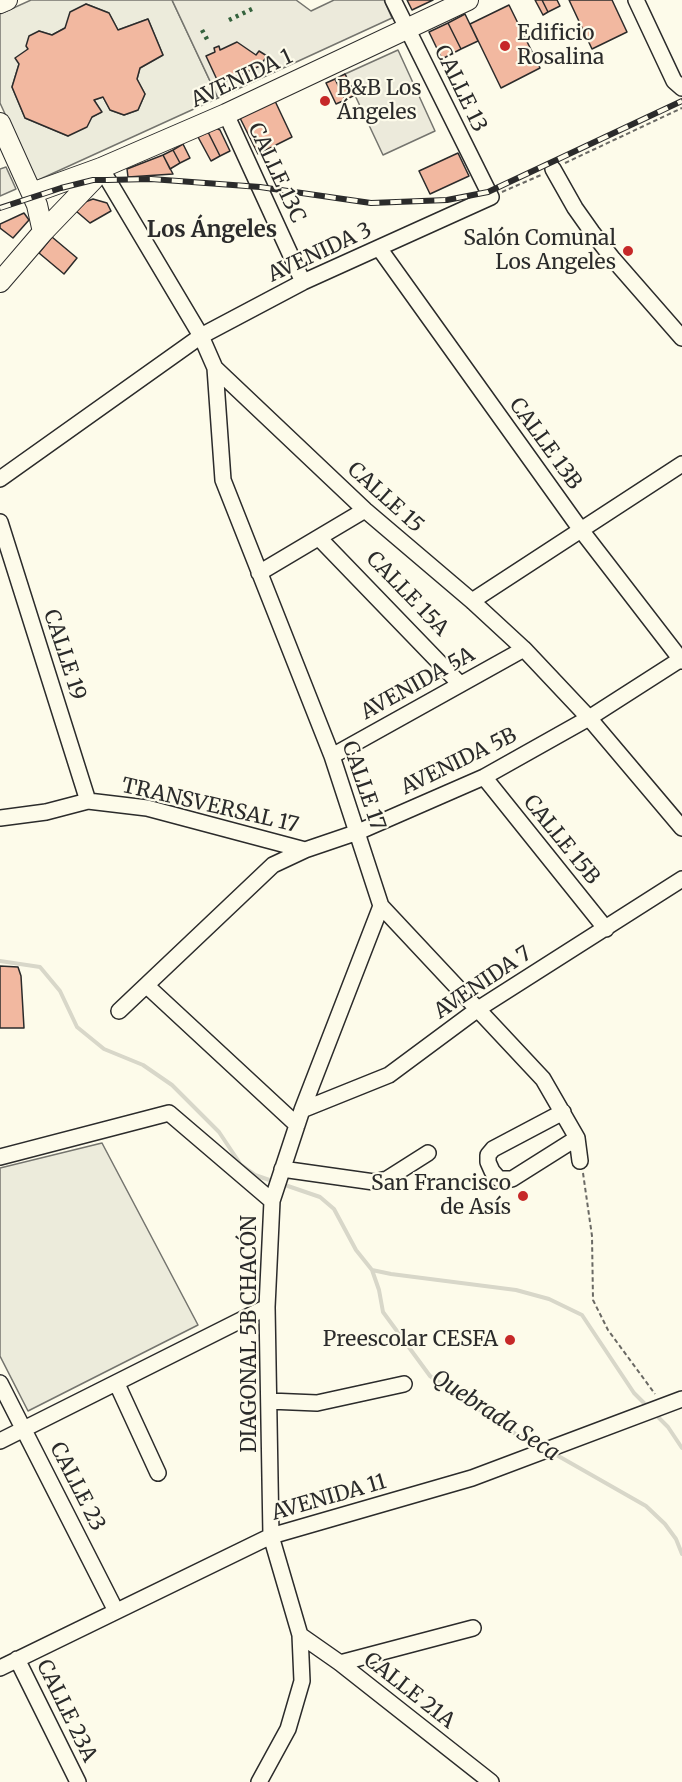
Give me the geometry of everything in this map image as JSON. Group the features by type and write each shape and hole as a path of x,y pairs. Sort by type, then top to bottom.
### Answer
{"main road":[{"path":"0,3 7,0"},
{"name":"AVENIDA 1","path":"32,193 101,168 226,114 468,0"},
{"path":"0,123 32,193 40,214 43,232"},
{"path":"0,282 43,232 93,180 101,168"}],"street":[{"name":"CALLE 13","path":"393,0 491,197"},
{"path":"636,0 674,81 682,88"},
{"name":"CALLE 13C","path":"226,114 303,282"},
{"name":"CALLE 15","path":"101,168 201,336 215,368 365,510 524,648 589,718 682,828"},
{"path":"553,169 575,208 612,259 682,338"},
{"name":"AVENIDA 3","path":"0,479 201,336 303,282 491,197"},
{"name":"CALLE 13B","path":"379,248 581,530 681,660"},
{"name":"CALLE 17","path":"215,368 223,480 332,756 381,906 543,1079 578,1138 580,1161"},
{"path":"217,404 241,393"},
{"path":"472,601 682,464"},
{"path":"259,573 365,510"},
{"name":"CALLE 19","path":"0,522 88,801"},
{"name":"CALLE 15A","path":"319,538 460,684"},
{"name":"AVENIDA 5A","path":"332,756 524,648"},
{"name":"AVENIDA 5B","path":"119,1011 273,865 305,850 358,832 484,777 589,718 681,660"},
{"name":"CALLE 15B","path":"484,777 606,929"},
{"name":"TRANSVERSAL 17","path":"0,818 46,812 88,801 147,808 305,850"},
{"name":"AVENIDA 7","path":"302,1110 389,1075 478,1009 682,879"},
{"name":"DIAGONAL 5B CHACÓN","path":"258,1782 288,1729 302,1681 300,1635 271,1536 267,1307 272,1201 302,1110 381,906"},
{"path":"147,986 297,1125"},
{"path":"563,1112 494,1149 488,1155 492,1171 500,1179 512,1179 578,1138"},
{"path":"0,1157 169,1113 272,1201"},
{"path":"282,1169 374,1182 387,1179 428,1154"},
{"path":"0,1441 267,1307"},
{"name":"CALLE 23","path":"0,1383 116,1611"},
{"path":"117,1384 158,1473"},
{"path":"269,1401 316,1403 404,1384"},
{"name":"AVENIDA 11","path":"0,1668 271,1536 472,1479 682,1399"},
{"path":"340,1663 473,1628"},
{"name":"CALLE 21A","path":"300,1635 340,1663 491,1782"},
{"name":"CALLE 23A","path":"17,1659 78,1782"}],"path":[{"path":"491,197 682,108"},
{"path":"580,1161 592,1236 593,1300 608,1330 664,1406"}],"shaded area":[{"path":"31,0 172,0 218,98 36,181 0,103 0,14","holes":["86,4 109,13 118,30 148,19 163,55 140,68 137,79 145,94 138,110 124,115 110,110 103,97 94,100 101,112 68,136 25,118 12,87 19,64 39,31 52,35 65,28"]},
{"path":"172,0 296,0 311,11 334,0 384,0 392,18 218,98"},
{"path":"398,50 435,131 383,155 345,74"},
{"path":"6,167 16,189 0,196 0,169"},
{"path":"102,1143 198,1325 28,1411 0,1356 0,1168"}],"building":[{"path":"407,0 433,0 412,10"},
{"path":"535,0 542,0 548,12 543,15"},
{"path":"542,0 557,0 560,6 548,12"},
{"path":"569,0 612,0 627,32 592,49"},
{"path":"86,4 109,13 118,30 148,19 163,55 140,68 137,79 145,94 138,110 124,115 110,110 103,97 94,100 102,112 92,117 87,127 68,136 25,118 12,87 19,64 15,58 28,49 26,46 29,36 39,31 52,35 65,28 70,12"},
{"name":"Edificio Rosalina","path":"509,5 540,68 501,88 470,24"},
{"path":"465,14 478,41 461,49 448,23"},
{"path":"448,23 461,49 442,59 429,32"},
{"path":"237,42 256,55 259,51 267,56 260,66 219,84 206,56 215,52 214,48 219,46 220,50"},
{"path":"345,74 355,95 345,100 335,79"},
{"path":"335,79 345,100 336,104 326,83"},
{"path":"275,101 292,137 258,154 240,118"},
{"path":"216,128 220,130 230,151 220,156 208,132"},
{"path":"208,132 220,156 211,161 198,137"},
{"path":"183,144 190,158 180,163 173,150"},
{"path":"173,150 180,163 170,169 163,155"},
{"path":"458,153 469,176 430,194 419,171"},
{"path":"163,155 173,174 128,177 127,169"},
{"path":"93,199 107,203 111,211 90,223 76,211 85,202"},
{"path":"24,213 29,220 13,238 0,228 0,224"},
{"path":"52,237 77,258 64,274 39,253"},
{"path":"0,966 18,967 21,976 24,1028 0,1028"}],"waterway":[{"name":"Quebrada Seca","path":"0,961 40,967 60,991 77,1027 104,1049 143,1065 172,1085 219,1132 241,1165 255,1175 275,1182"},
{"name":"Quebrada Seca","path":"282,1184 320,1197 334,1209 356,1250 372,1270 383,1312 430,1376 520,1437 541,1447"},
{"path":"372,1270 516,1290 549,1299 582,1315 634,1393 649,1408"},
{"path":"654,1413 668,1427 682,1448"},
{"name":"Quebrada Seca","path":"553,1453 646,1506 665,1524 676,1539 682,1554"}],"railway":[{"path":"0,208 93,180 151,179 260,187 371,203 447,200 488,192 682,101"}],"hedge":[{"path":"229,20 254,8"},
{"path":"202,30 208,41"}],"place":[{"name":"Edificio Rosalina","path":"505,46"},
{"name":"B&B Los Ángeles","path":"325,101"},
{"name":"Salón Comunal Los Angeles","path":"628,251"},
{"name":"San Francisco de Asís","path":"523,1196"},
{"name":"Preescolar CESFA","path":"510,1340"}],"district":[{"name":"Los Ángeles","path":"212,231"}]}
